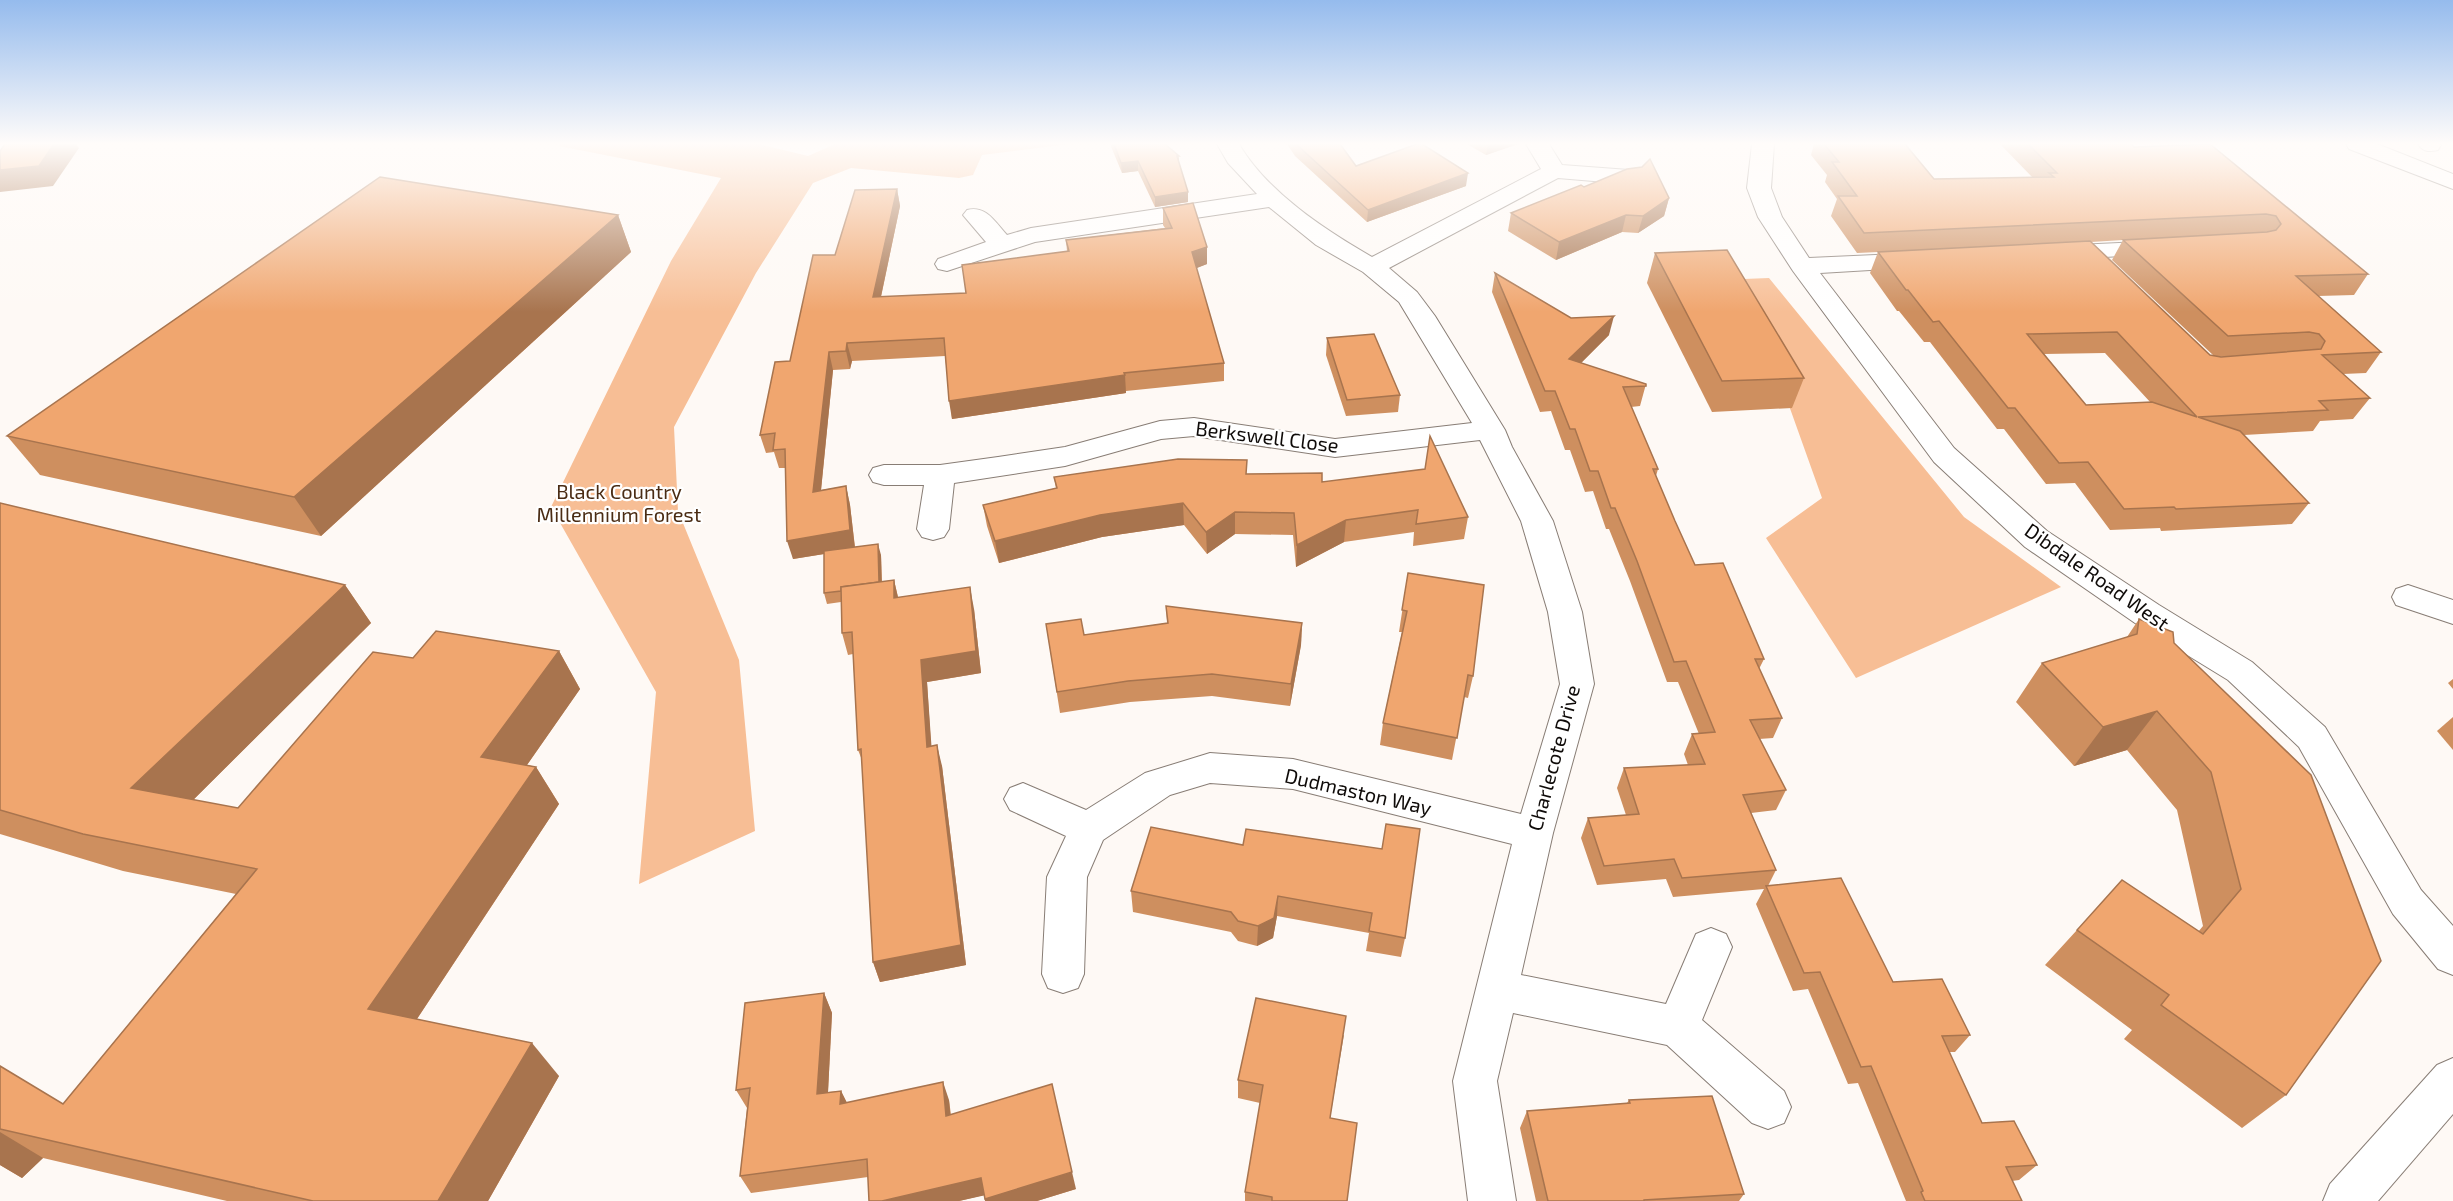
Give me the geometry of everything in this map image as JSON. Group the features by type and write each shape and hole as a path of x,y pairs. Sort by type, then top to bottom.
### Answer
{"street":[{"path":"947,264 1031,235 1267,200"},
{"name":"Charlecote Drive","path":"1275,200 1325,240 1372,267 1408,297 1426,322 1491,430 1497,447 1537,521 1565,612 1576,684 1534,833 1474,1081 1491,1201"},
{"path":"1372,267 1499,200"},
{"name":"Dibdale Road West","path":"1764,200 1770,217 1802,266 1944,455 2036,539 2146,614 2240,671 2312,737 2407,902 2453,956"},
{"path":"975,214 1002,245"},
{"path":"2027,255 2183,247"},
{"path":"2086,251 2110,275"},
{"path":"1802,266 1944,259"},
{"name":"Berkswell Close","path":"884,475 940,475 1065,456 1160,430 1194,427 1335,448 1491,430"},
{"path":"933,529 940,475"},
{"path":"2408,597 2453,612"},
{"name":"Dudmaston Way","path":"1088,829 1158,784 1210,768 1293,774 1534,833"},
{"path":"1023,799 1088,829 1067,877 1063,974"},
{"path":"1678,1027 1711,947"},
{"path":"1496,990 1678,1027 1768,1107"},
{"path":"2347,1201 2453,1080"}],"green space":[{"name":"Black Country Millennium Forest","path":"708,200 802,200 756,273 674,427 678,511 739,660 755,831 639,884 656,692 551,507 671,261"},
{"path":"1769,278 1964,517 2061,587 1856,678 1766,538 1822,498 1787,400 1718,280"}],"building":[{"path":"347,200 524,200 618,215 294,497 7,436"},
{"path":"852,200 895,200 873,297 966,293 962,265 1069,251 1066,240 1172,228 1163,208 1193,203 1207,247 1192,252 1224,363 1124,373 1125,375 949,401 944,338 847,343 846,351 829,352 813,492 846,486 850,530 787,541 785,449 773,450 775,433 760,435 775,362 790,361 813,255 835,255"},
{"path":"1357,200 1395,200 1368,210"},
{"path":"1543,200 1666,200 1643,216 1626,215 1559,242 1511,213"},
{"path":"1841,200 2278,200 2368,274 2296,276 2381,352 2322,355 2370,398 2319,401 2328,410 2198,417 2240,431 2309,503 2124,509 2088,462 2059,463 2015,408 2008,408 1939,321 1933,322 1878,252 2090,241 2210,355 2221,357 2321,349 2325,341 2319,334 2309,332 2228,336 2123,240 2267,232 2276,230 2281,224 2276,216 2266,214 1864,233","holes":["2117,332 2197,417 2152,402 2086,405 2027,334"]},
{"path":"1727,250 1804,378 1722,381 1655,253"},
{"path":"1495,273 1571,318 1614,316 1569,359 1646,384 1646,386 1623,387 1658,469 1653,469 1675,521 1695,565 1723,563 1764,659 1755,659 1782,718 1750,720 1786,790 1743,795 1776,870 1682,878 1674,859 1604,866 1588,818 1639,814 1624,768 1705,764 1692,734 1715,732 1686,661 1674,662 1637,561 1615,508 1611,508 1598,471 1590,471 1575,429 1570,429 1555,391 1545,391"},
{"path":"1374,334 1400,395 1347,400 1327,338"},
{"path":"1430,436 1468,517 1416,524 1418,510 1346,520 1297,545 1294,513 1235,512 1206,532 1183,503 1100,515 995,541 983,505 1057,488 1054,477 1178,459 1247,460 1246,474 1322,473 1322,482 1425,469"},
{"path":"0,503 345,585 131,788 238,808 373,652 413,658 436,631 559,651 481,757 536,767 368,1009 532,1043 438,1201 313,1201 0,1129 0,1066 63,1104 257,869 83,834 0,810"},
{"path":"878,544 879,582 841,587 841,591 824,593 824,551"},
{"path":"1408,573 1484,585 1473,676 1468,675 1457,738 1383,723 1407,611 1402,610"},
{"path":"894,580 894,598 970,587 976,651 921,660 927,747 937,745 961,945 873,962 852,632 842,633 841,587"},
{"path":"1166,606 1302,623 1291,684 1212,674 1128,681 1057,692 1046,624 1081,619 1084,635 1168,623"},
{"path":"2139,619 2173,632 2174,643 2311,775 2381,961 2286,1095 2161,1005 2169,995 2077,930 2122,880 2203,934 2241,889 2211,772 2157,711 2103,727 2042,663 2137,634"},
{"path":"1386,824 1420,829 1405,938 1369,931 1372,913 1278,896 1274,918 1258,926 1238,921 1231,912 1131,891 1151,827 1243,845 1246,829 1382,849"},
{"path":"1841,878 1893,982 1942,979 1970,1035 1942,1036 1982,1123 2014,1121 2037,1165 2006,1167 2022,1201 1925,1201 1921,1192 1923,1191 1871,1066 1861,1067 1820,972 1804,973 1766,886"},
{"path":"824,993 817,1094 841,1091 840,1104 943,1082 946,1116 1052,1084 1072,1172 985,1199 981,1178 882,1201 869,1201 867,1159 740,1176 750,1088 736,1090 745,1003"},
{"path":"1256,998 1346,1016 1330,1118 1357,1123 1347,1201 1272,1201 1272,1197 1245,1192 1263,1085 1238,1080"},
{"path":"1712,1096 1744,1194 1644,1201 1548,1201 1527,1111 1630,1103 1629,1100"}]}
